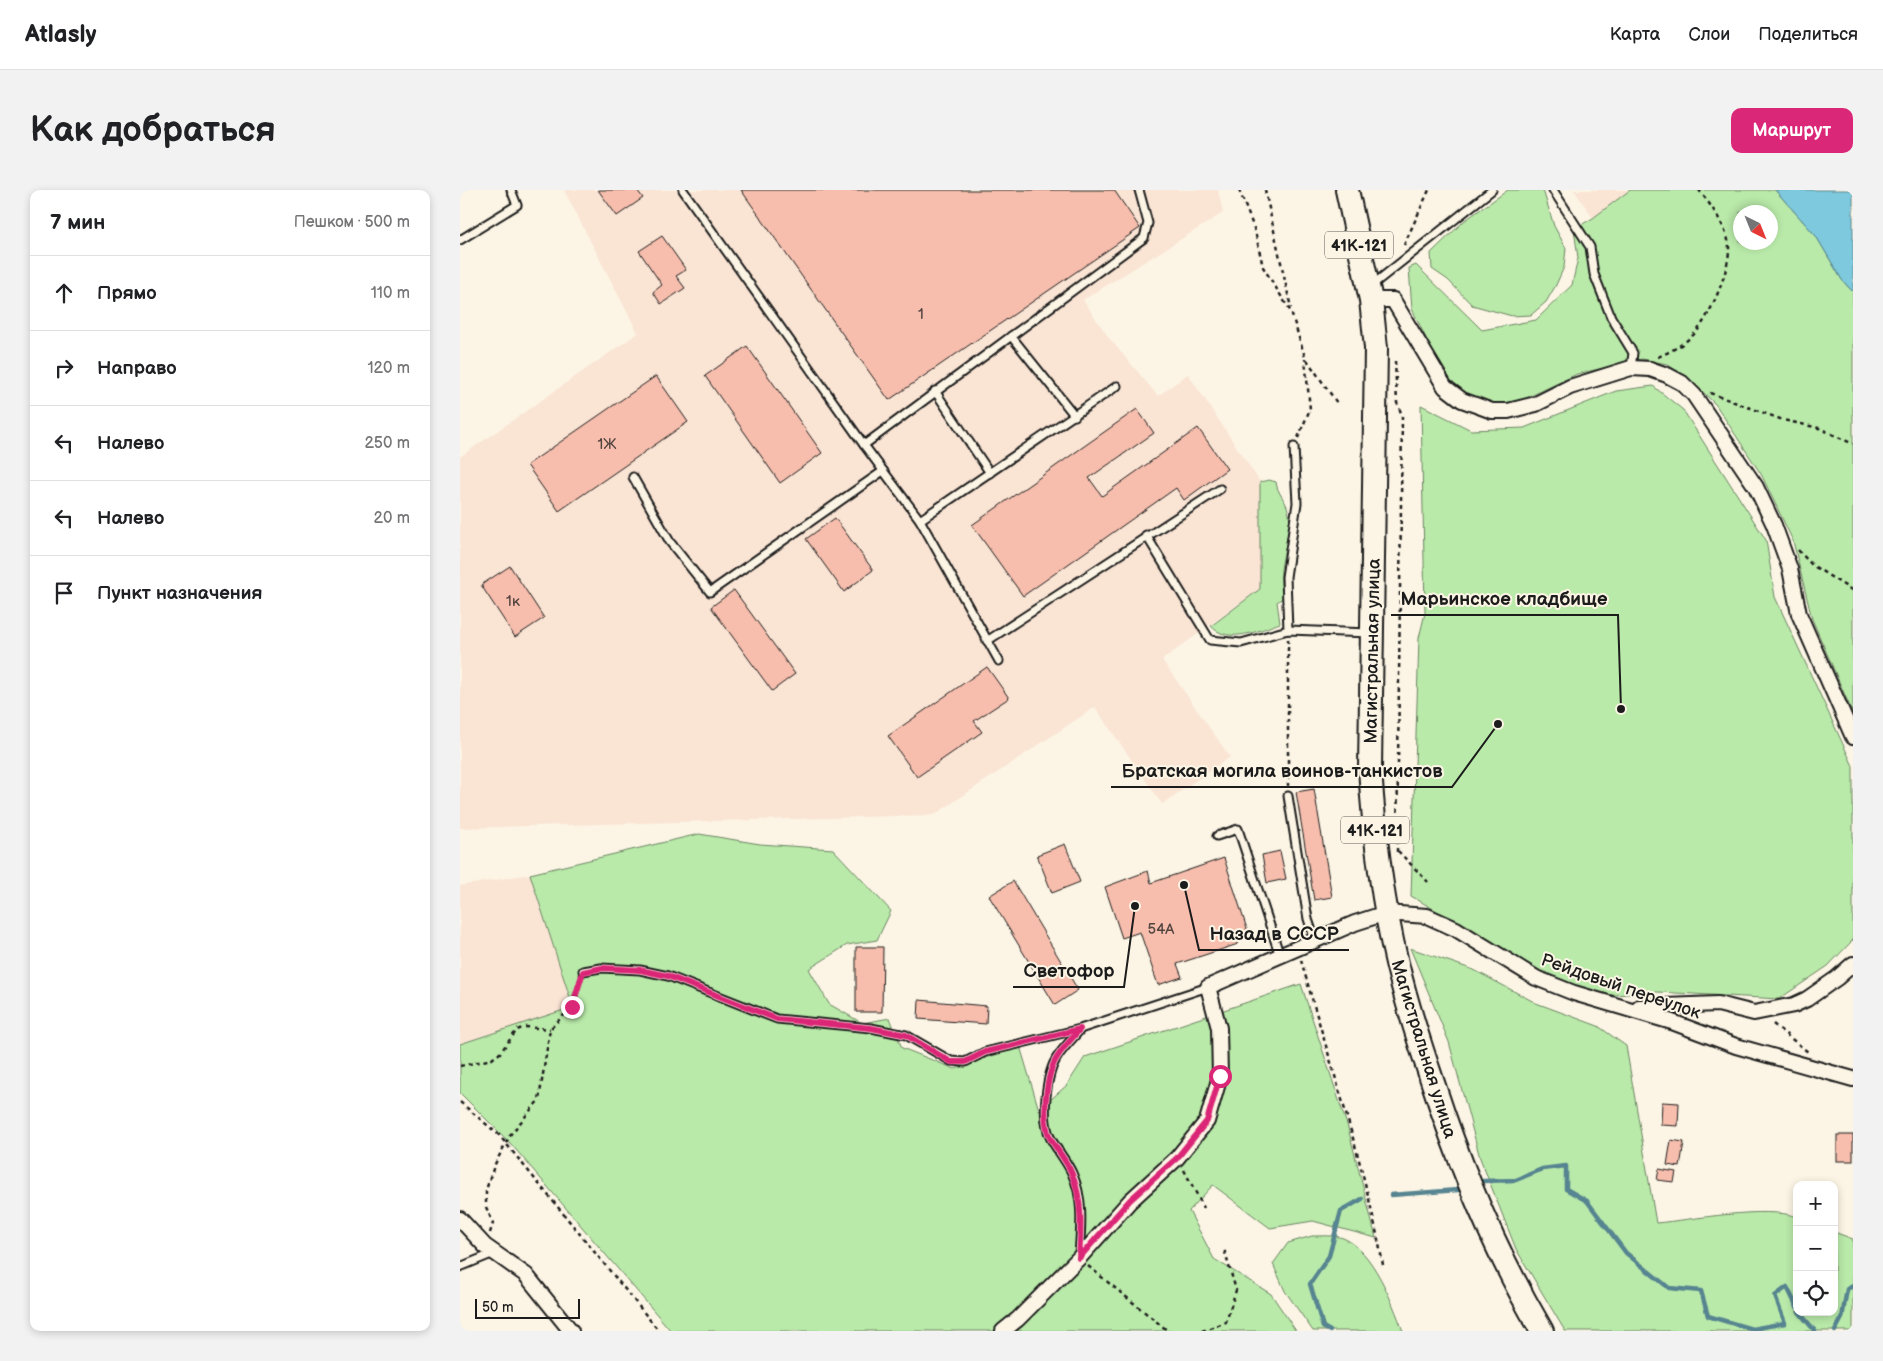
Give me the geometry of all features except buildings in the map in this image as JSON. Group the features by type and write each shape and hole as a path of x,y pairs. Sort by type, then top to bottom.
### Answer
{"main road":[{"name":"41К-121","path":"1347,190 1370,294"},
{"name":"Магистральная улица","path":"1370,294 1376,391 1371,633 1371,785 1386,914 1411,1018 1450,1135 1494,1243 1542,1331"}],"street":[{"path":"1370,294 1393,300 1445,386 1462,400 1492,411 1508,411 1536,404 1570,387 1631,368 1650,369 1682,383 1694,395 1756,487 1774,525 1790,569 1799,614 1853,737"},
{"name":"Рейдовый переулок","path":"1208,987 1355,923 1386,914 1427,916 1456,929 1536,978 1574,993 1672,1022 1736,1046 1833,1075 1853,1079"},
{"path":"1613,1004 1648,1008 1718,1004 1754,1014 1807,999 1853,964"},
{"path":"1003,1331 1018,1319 1079,1258 1130,1200 1177,1158 1207,1121 1220,1076 1219,1028 1208,987"},
{"path":"460,1219 490,1249 526,1276 571,1331"}],"lane":[{"path":"460,240 517,205 511,190"},
{"path":"683,190 864,445 920,520 999,661"},
{"path":"864,445 1144,238 1148,223 1138,190"},
{"path":"1370,294 1393,269 1492,190"},
{"path":"1553,190 1590,247 1594,274 1611,317 1633,353 1631,368"},
{"path":"1011,336 1075,416"},
{"path":"920,520 1117,386"},
{"path":"935,391 990,473"},
{"path":"1288,630 1286,577 1296,503 1294,447"},
{"path":"632,477 670,542 710,592 884,471"},
{"path":"987,640 1146,535 1220,489"},
{"path":"1146,535 1210,640 1241,642 1288,630 1371,633"},
{"path":"1288,796 1308,918 1315,940"},
{"path":"1217,836 1238,829 1280,956"},
{"path":"583,972 602,968 640,970 668,976 777,1019 871,1028 906,1035 951,1062 965,1062 985,1052 1080,1029 1208,987"},
{"path":"1079,1258 1082,1217 1078,1193 1072,1173 1049,1136 1044,1116 1046,1092 1056,1057 1080,1029"},
{"path":"460,1268 490,1249"}],"path":[{"path":"1239,190 1255,231 1263,266 1292,312"},
{"path":"1265,190 1304,357 1310,408 1294,447"},
{"path":"1393,269 1429,190"},
{"path":"1656,357 1673,350 1696,331 1711,306 1727,270 1728,241 1715,213 1699,190"},
{"path":"1304,357 1337,403"},
{"path":"1704,390 1783,420 1819,428 1853,444"},
{"path":"1402,415 1397,850 1428,882"},
{"path":"1793,545 1812,565 1853,591"},
{"path":"1288,630 1288,796"},
{"path":"1298,948 1359,1156 1383,1265"},
{"path":"490,1249 492,1223 486,1207 486,1190 494,1166 506,1144 539,1100 550,1029 572,1007 583,972"},
{"path":"1754,1014 1777,1026 1833,1075"},
{"path":"460,1066 492,1059 500,1053 517,1030 524,1027 550,1029"},
{"path":"460,1102 499,1135 659,1331"},
{"path":"1177,1158 1204,1208"},
{"path":"1202,1331 1226,1322 1236,1290 1224,1249"},
{"path":"1079,1258 1168,1331"}],"shaded area":[{"path":"564,190 1218,190 1223,213 1083,300 1109,338 1158,396 1188,374 1260,482 1260,589 1162,660 1230,757 1162,804 1095,707 934,815 460,828 460,457 638,333"},
{"path":"1574,190 1630,190 1593,218"},
{"path":"530,874 573,1007 460,1044 460,886"}],"green space":[{"path":"1508,190 1543,190 1554,226 1566,248 1564,267 1556,285 1546,302 1531,315 1512,316 1472,305 1448,280 1432,269 1431,253 1464,221"},
{"path":"1630,190 1775,190 1816,236 1842,280 1853,292 1853,714 1812,619 1793,541 1761,474 1716,405 1694,383 1667,364 1642,359 1577,374 1516,403 1478,404 1444,376 1412,309 1409,268 1416,265 1482,330 1536,320 1572,285 1578,258 1574,229 1593,218"},
{"path":"1653,386 1683,410 1766,540 1775,597 1853,766 1853,940 1828,966 1779,999 1658,992 1600,996 1543,973 1411,896 1419,638 1425,613 1421,405 1471,430 1524,428 1616,391"},
{"path":"1269,480 1276,482 1278,490 1287,506 1290,520 1281,574 1284,597 1277,602 1280,623 1245,634 1226,635 1218,632 1211,626 1260,589 1260,482"},
{"path":"699,834 760,844 833,849 891,911 877,940 847,945 809,969 829,1004 862,1023 890,1018 902,1048 955,1069 1020,1046 1039,1110 1067,1085 1085,1057 1301,984 1348,1128 1376,1238 1313,1221 1270,1228 1213,1185 1189,1211 1214,1259 1271,1294 1296,1331 671,1331 511,1144 460,1093 460,1044 573,1007 530,874"},
{"path":"1410,948 1474,970 1536,1003 1598,1026 1626,1046 1656,1223 1767,1212 1793,1216 1793,1316 1838,1316 1838,1233 1853,1239 1853,1331 1565,1331 1516,1249 1480,1158 1449,1042"},
{"path":"1312,1236 1343,1238 1354,1244 1372,1265 1380,1278 1403,1331 1313,1331 1285,1291 1273,1264 1288,1243"}],"water":[{"path":"1775,190 1853,190 1853,292 1842,280 1816,236"}],"waterway":[{"path":"1483,1181 1516,1180 1542,1169 1566,1166 1566,1189 1587,1201 1626,1253 1669,1288 1701,1291 1708,1316 1752,1329 1785,1323 1775,1296 1787,1287 1793,1299"},
{"path":"1391,1195 1458,1190"},
{"path":"1330,1331 1323,1327 1310,1284 1329,1256 1341,1211 1362,1199"},
{"path":"1835,1331 1842,1318 1847,1289 1853,1286"},
{"path":"1802,1316 1815,1331"}],"place":[{"name":"Марьинское кладбище","path":"1621,709"},
{"name":"Братская могила воинов-танкистов","path":"1498,724"},
{"name":"Назад в СССР","path":"1184,885"},
{"name":"Светофор","path":"1135,906"}],"route":[{"path":"572,1007 577,994 580,976 583,972 602,968 640,970 668,976 777,1019 871,1028 906,1035 951,1062 965,1062 985,1052 1080,1029 1056,1057 1046,1092 1044,1116 1049,1136 1072,1173 1078,1193 1082,1217 1079,1258 1130,1200 1177,1158 1207,1121 1220,1076"}]}
